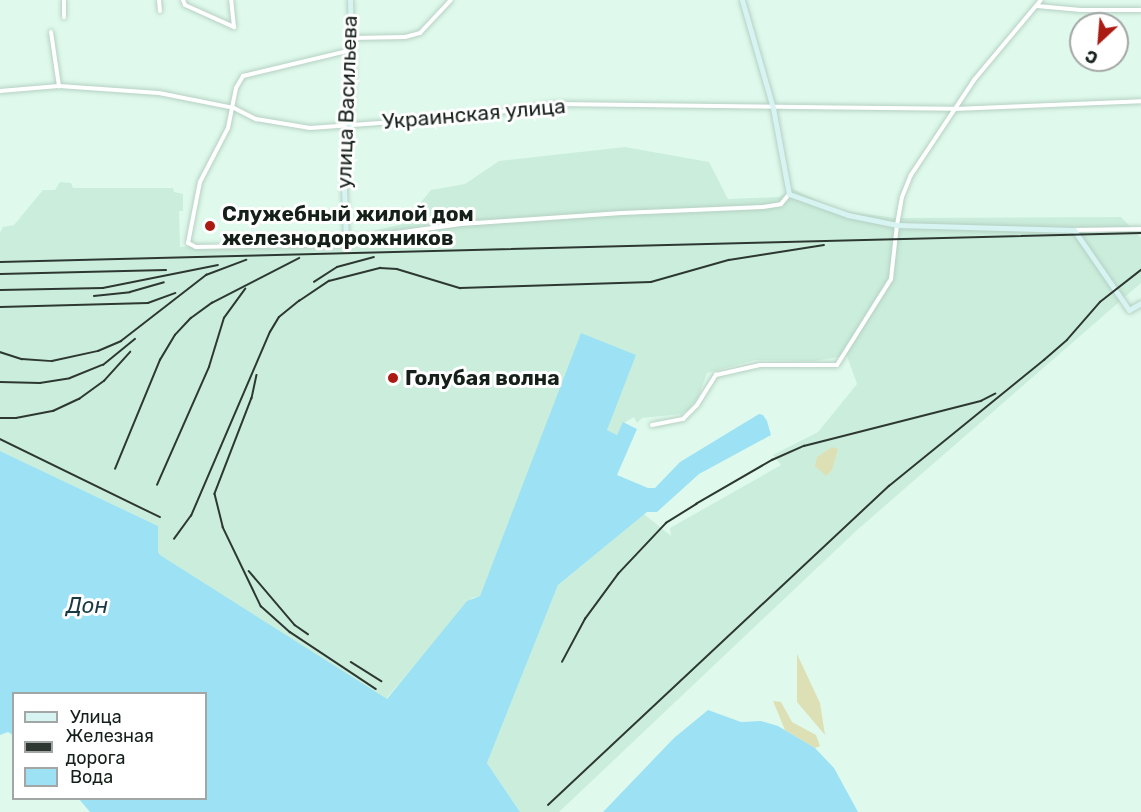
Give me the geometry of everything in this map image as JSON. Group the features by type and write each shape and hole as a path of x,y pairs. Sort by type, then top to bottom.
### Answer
{"street":[{"path":"64,0 64,17"},
{"path":"159,0 160,11"},
{"path":"183,0 185,5 234,27 231,0"},
{"name":"улица Васильева","path":"345,242 346,124 352,50 350,0"},
{"path":"352,50 243,76 236,88 234,108 228,129 200,182 188,243 196,247 219,247 345,242 472,224 763,207 781,204 789,194 773,108 742,0"},
{"path":"652,424 683,419 697,405 716,375 760,365 837,365 891,279 902,197 911,176 974,80 1041,0"},
{"path":"351,38 405,37 420,33 451,1"},
{"path":"1037,6 1081,10 1141,9"},
{"path":"51,32 59,86"},
{"name":"Украинская улица","path":"0,91 59,86 170,94 234,108 256,119 285,126 310,128 464,117 556,104 954,109 1141,101"},
{"path":"789,194 848,215 897,225 1074,230 1141,229"},
{"path":"1074,230 1129,310 1141,303"}],"shaded area":[{"path":"625,147 709,162 728,199 779,197 793,189 840,211 895,218 1121,217 1141,238 1141,283 856,531 559,812 520,812 487,763 558,585 644,514 671,536 670,528 781,465 773,455 818,432 857,384 847,356 813,361 755,360 707,373 698,398 689,409 681,414 642,418 637,423 634,417 624,423 617,435 606,430 635,355 517,501 480,596 472,598 385,700 160,555 158,526 0,451 0,233 3,227 14,225 43,190 55,190 60,182 71,183 73,188 173,188 174,192 183,194 183,211 179,211 180,247 298,243 301,237 339,239 403,224 431,190 465,184 499,161"},
{"path":"832,447 838,449 832,470 826,476 815,466 817,457"},
{"path":"797,654 820,703 825,735 797,702"},
{"path":"773,701 781,702 792,722 816,735 820,746 815,748 785,730"}],"water":[{"name":"Дон","path":"581,333 636,355 607,430 617,435 623,422 637,429 617,475 648,488 655,488 680,462 759,414 763,415 767,421 771,435 699,474 657,512 647,512 558,585 487,763 520,812 90,812 80,800 207,800 207,692 12,692 12,734 8,732 0,735 0,451 158,526 160,555 387,699 467,601 480,596"},
{"path":"708,710 741,722 761,721 778,726 815,748 834,768 858,812 603,812 674,738"}],"railway":[{"path":"0,262 1141,233"},
{"path":"174,539 191,516 270,332 279,317 329,281 380,268 397,269 460,288 651,282 729,260 824,245"},
{"path":"314,282 337,267 374,257"},
{"path":"115,469 160,360 175,335 191,318 212,303 299,258"},
{"path":"0,352 22,359 52,361 98,351 121,341 206,275 246,260"},
{"path":"0,290 103,288 218,265"},
{"path":"0,274 166,270"},
{"path":"548,805 889,486 1044,360 1067,340 1100,302 1141,270"},
{"path":"94,296 130,292 164,282"},
{"path":"157,485 209,367 224,318 245,289"},
{"path":"0,307 148,303 175,293"},
{"path":"0,382 40,383 70,378 103,365 135,339"},
{"path":"0,418 16,418 53,411 79,399 104,381 130,352"},
{"path":"257,375 252,398 215,494 223,527 261,606 290,632 376,689"},
{"path":"562,662 585,619 618,574 666,523 696,504 772,460 804,446 981,401 995,394"},
{"path":"0,439 160,517"},
{"path":"249,571 295,625 308,634"},
{"path":"351,662 381,681"}],"place":[{"name":"Служебный жилой дом железнодорожников","path":"210,226"},
{"name":"Голубая волна","path":"393,378"}]}
